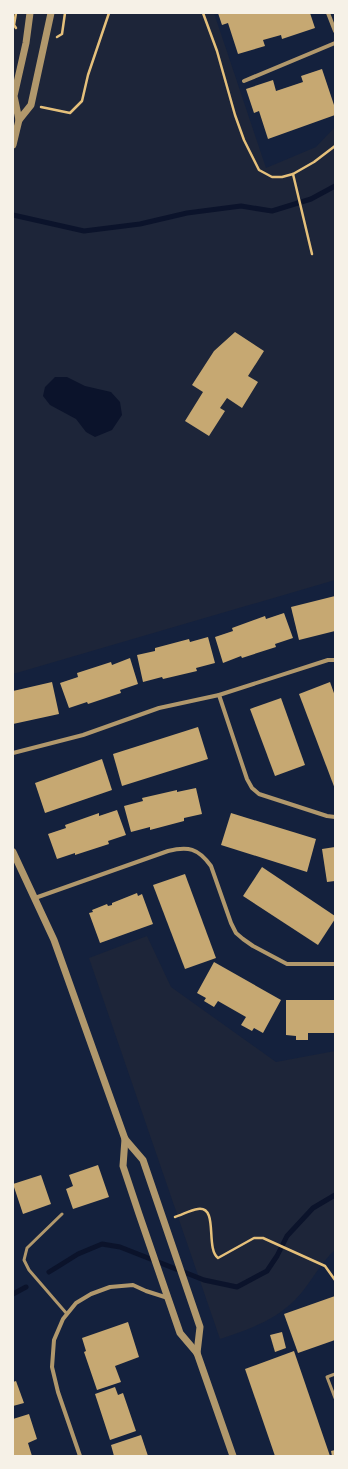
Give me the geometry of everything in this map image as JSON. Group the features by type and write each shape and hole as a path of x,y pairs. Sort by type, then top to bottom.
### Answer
{"street":[{"path":"19,120 14,96 26,43 30,13"},
{"path":"13,145 19,120 31,105 52,13"},
{"path":"328,13 335,31"},
{"path":"244,81 335,43"},
{"path":"13,753 83,735 159,708 219,695 328,660 335,660"},
{"path":"219,695 247,779 252,788 259,794 327,816 335,817"},
{"path":"35,898 168,851 181,848 189,849 199,852 211,866 231,923 236,933 243,939 286,964 335,964"},
{"path":"13,852 54,940 125,1139 143,1160 200,1327 197,1353"},
{"path":"125,1139 123,1166 180,1333 197,1353 233,1456"},
{"path":"80,1456 58,1392 52,1367 54,1340 63,1319 76,1303 91,1294 110,1287 133,1285 169,1299"}],"lane":[{"path":"62,1214 27,1248 24,1260 29,1270 67,1314"},
{"path":"335,1374 327,1377 335,1398"}],"path":[{"path":"31,105 70,113 82,101 88,75 109,13"},
{"path":"203,13 217,51 235,115 244,140 259,170 272,178 293,174 314,162 335,146"},
{"path":"293,174 312,254"},
{"path":"164,1223 198,1209 204,1209 208,1211 212,1248 214,1255 218,1258 254,1238 263,1238 325,1266 335,1280"}],"shaded area":[{"path":"13,13 214,13 266,168 316,147 335,127 335,580 13,674"},
{"path":"55,377 67,377 85,386 111,392 120,402 122,415 112,430 95,437 86,432 76,419 50,405 43,396 45,387"},
{"path":"147,936 171,987 276,1062 335,1051 335,1250 295,1300 278,1314 260,1324 220,1339 89,958"}],"building":[{"path":"218,13 310,13 315,28 282,39 281,35 263,40 265,46 238,54 228,23 222,25"},
{"path":"322,69 335,108 335,115 268,139 259,111 254,113 246,89 273,80 276,91 303,82 301,76"},
{"path":"235,332 264,351 248,376 258,382 242,408 227,398 220,408 225,411 209,436 185,421 203,392 192,385 214,351"},
{"path":"335,596 335,631 299,640 291,607"},
{"path":"284,613 293,638 275,644 276,647 242,658 241,656 223,663 215,637 233,631 232,628 265,616 266,619"},
{"path":"208,637 215,663 196,668 197,671 143,682 137,655 155,651 155,648 189,639 190,642"},
{"path":"130,658 138,684 120,690 121,693 88,704 87,702 69,708 60,683 78,677 77,673 111,662 112,665"},
{"path":"52,682 59,714 13,724 13,691"},
{"path":"330,682 335,696 335,789 299,694"},
{"path":"281,698 305,765 275,776 250,709"},
{"path":"198,727 208,759 122,786 113,754"},
{"path":"102,759 112,790 45,813 35,783"},
{"path":"196,788 202,814 184,818 184,821 150,830 150,827 131,832 124,806 143,801 142,798 177,790 177,792"},
{"path":"117,810 126,835 108,841 109,844 57,859 48,834 66,828 65,825 99,813 99,816"},
{"path":"231,813 316,839 307,872 221,845"},
{"path":"335,847 335,881 327,882 322,849"},
{"path":"262,867 335,916 335,919 318,945 243,896"},
{"path":"185,874 216,958 185,969 153,885"},
{"path":"137,893 138,896 142,894 153,924 100,943 89,913 93,912 92,910 107,904 108,906 112,905 112,903"},
{"path":"214,962 281,1000 263,1033 254,1028 252,1031 241,1025 246,1017 218,1001 214,1007 204,1001 206,998 197,993"},
{"path":"286,1000 335,1000 335,1033 308,1033 308,1040 296,1040 296,1036 286,1035"},
{"path":"98,1165 109,1197 73,1209 66,1189 73,1186 69,1175"},
{"path":"41,1175 51,1204 23,1214 13,1184"},
{"path":"335,1296 335,1340 298,1353 284,1314"},
{"path":"128,1322 139,1357 115,1366 121,1382 97,1390 84,1352 86,1351 82,1338"},
{"path":"282,1332 286,1348 275,1352 270,1335"},
{"path":"294,1351 330,1456 275,1456 245,1369"},
{"path":"16,1381 24,1403 13,1406 13,1382"},
{"path":"115,1387 118,1395 123,1393 136,1431 110,1440 95,1394"},
{"path":"29,1414 37,1439 28,1443 32,1456 13,1456 13,1419"},
{"path":"141,1435 148,1456 114,1456 111,1445"},
{"path":"335,1450 335,1456 332,1456 331,1451"}],"waterway":[{"path":"13,215 84,231 140,224 187,213 241,206 272,211 311,199 335,186"},
{"path":"49,1272 78,1254 102,1244 120,1247 204,1280 237,1287 267,1271 277,1256 287,1236 313,1208 335,1195"},
{"path":"13,1294 26,1287"}]}
